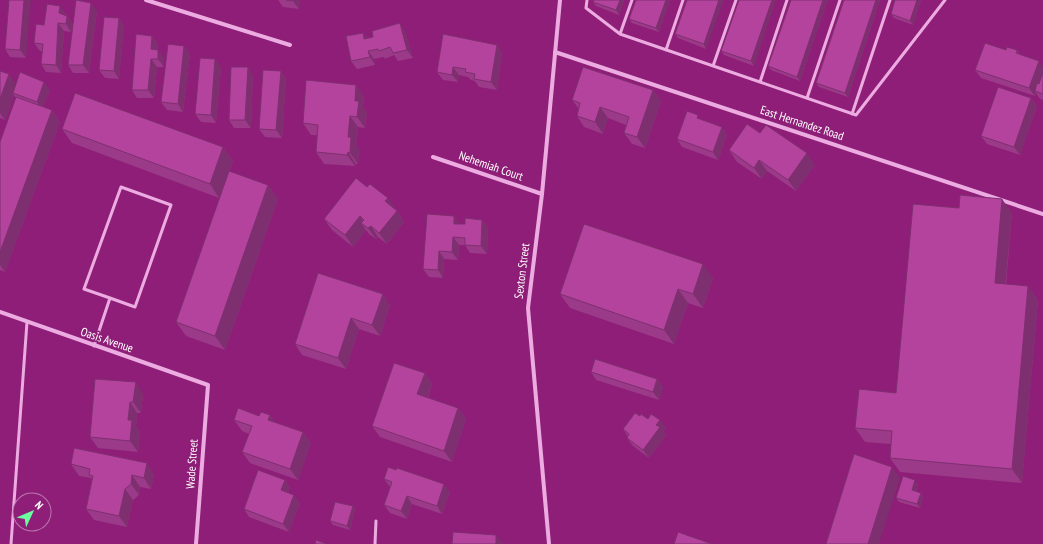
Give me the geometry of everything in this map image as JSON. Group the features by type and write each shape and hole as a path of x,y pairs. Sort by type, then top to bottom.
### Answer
{"street":[{"path":"146,0 290,46"},
{"name":"Sexton Street","path":"549,544 528,308 542,194 560,0"},
{"name":"East Hernandez Road","path":"555,52 1043,214"},
{"name":"Nehemiah Court","path":"434,157 542,194"},
{"name":"Oasis Avenue","path":"0,312 208,385"},
{"name":"Wade Street","path":"196,544 208,385"}],"lane":[{"path":"587,0 586,8 620,34 856,115 945,0"},
{"path":"620,34 632,0"},
{"path":"666,50 684,0"},
{"path":"713,66 736,0"},
{"path":"760,82 787,0"},
{"path":"807,98 840,0"},
{"path":"852,114 890,0"},
{"path":"121,187 172,205 135,307 110,298 84,289 121,187"},
{"path":"94,346 110,298"},
{"path":"11,544 27,322"},
{"path":"375,544 376,521"}],"building":[{"path":"9,0 24,0 20,50 5,49"},
{"path":"76,0 91,3 83,65 68,65"},
{"path":"594,0 620,0 616,10 593,2"},
{"path":"636,0 666,0 656,28 629,19"},
{"path":"687,0 719,0 704,44 675,34"},
{"path":"739,0 772,0 751,61 721,51"},
{"path":"791,0 823,0 797,77 768,66"},
{"path":"844,0 876,0 845,93 816,83"},
{"path":"895,0 917,0 910,21 891,14"},
{"path":"47,4 60,6 59,13 67,16 66,24 58,23 56,65 41,64 43,44 34,43 36,24 44,25"},
{"path":"104,17 119,18 114,71 99,70"},
{"path":"400,23 407,50 393,53 390,47 379,51 378,49 368,51 370,57 351,61 346,36 363,33 364,39 373,37 372,31"},
{"path":"136,34 152,36 151,49 158,50 158,59 151,59 148,90 132,90"},
{"path":"443,34 497,45 491,82 474,79 475,74 465,72 466,69 453,67 452,75 437,72"},
{"path":"985,43 1006,50 1007,47 1017,50 1016,53 1039,61 1029,88 975,70"},
{"path":"168,44 184,46 178,104 161,102"},
{"path":"200,58 215,59 211,115 195,114"},
{"path":"231,67 248,67 245,120 229,120"},
{"path":"583,67 653,90 637,137 624,133 629,117 600,107 595,122 577,116 580,103 572,100"},
{"path":"263,70 281,71 276,130 259,129"},
{"path":"0,71 9,74 0,99"},
{"path":"20,72 44,82 37,102 13,93"},
{"path":"1043,72 1043,94 1035,91 1037,83 1039,84"},
{"path":"306,80 356,85 355,101 359,101 357,117 350,116 348,137 351,137 350,153 348,152 347,155 316,152 318,125 303,123"},
{"path":"998,87 1031,98 1014,147 981,136"},
{"path":"75,93 223,147 210,184 62,129"},
{"path":"16,97 52,110 0,252 0,142"},
{"path":"687,111 698,115 697,118 722,127 713,152 677,139"},
{"path":"747,124 760,133 766,125 807,153 788,180 759,160 754,168 729,150"},
{"path":"229,171 268,185 215,336 176,322"},
{"path":"356,178 367,187 370,184 388,198 385,201 397,211 379,233 371,226 368,228 361,223 364,220 360,216 345,235 324,219"},
{"path":"960,195 1002,199 995,283 1028,286 1012,469 890,458 892,431 855,428 859,389 896,393 913,204 959,208"},
{"path":"427,214 454,216 454,224 465,224 465,218 482,220 481,246 465,245 465,238 453,237 452,252 439,251 438,270 423,269"},
{"path":"584,224 703,264 693,294 678,289 664,330 560,294"},
{"path":"318,273 383,294 372,325 351,318 338,358 295,344"},
{"path":"595,359 657,379 653,392 591,372"},
{"path":"394,363 425,373 417,394 458,408 444,451 372,426"},
{"path":"95,379 136,382 133,402 130,402 128,420 132,420 130,441 90,437"},
{"path":"238,408 259,416 261,412 270,415 268,420 303,432 290,469 242,452 252,426 234,420"},
{"path":"635,413 640,416 641,414 648,419 651,414 660,420 656,425 660,427 643,450 627,438 629,434 623,429"},
{"path":"74,448 147,463 144,478 132,475 131,484 125,489 119,516 86,509 93,476 89,475 90,469 71,464"},
{"path":"854,454 892,467 868,544 826,544"},
{"path":"388,467 396,470 397,468 444,484 437,506 407,496 401,511 384,505 392,482 384,479"},
{"path":"258,470 285,480 281,490 294,495 283,524 244,509"},
{"path":"903,476 915,480 912,490 921,493 917,504 896,498"},
{"path":"335,502 353,506 347,526 330,521"},
{"path":"453,532 496,535 496,544 452,544"},
{"path":"678,532 712,544 674,544"},
{"path":"316,540 327,544 315,544"}]}
